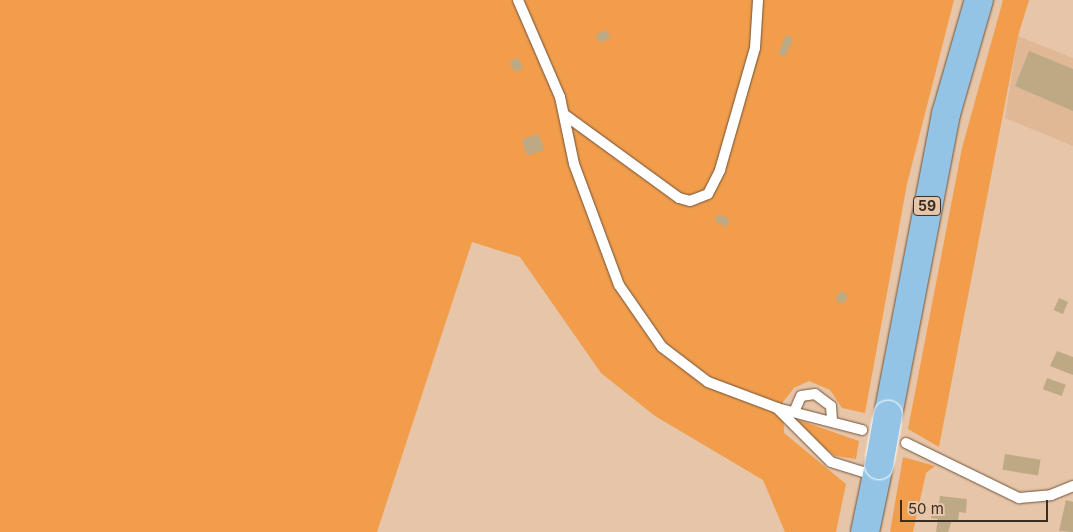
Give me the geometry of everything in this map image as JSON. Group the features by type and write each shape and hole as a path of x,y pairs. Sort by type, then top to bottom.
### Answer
{"main road":[{"name":"59","path":"865,532 946,114 979,0"}],"lane":[{"path":"518,0 565,115 579,178 629,304 662,347 693,374 777,408 832,420 862,430"},
{"path":"565,115 679,198 690,201 708,194 720,170 755,48 758,0"},
{"path":"794,412 801,396 815,394 831,406 832,420"},
{"path":"777,408 831,462 878,471"},
{"path":"906,443 1001,493 1019,498 1051,495 1073,486"}],"shaded area":[{"path":"0,0 954,0 907,184 865,413 842,408 830,390 809,381 794,388 783,402 784,433 846,484 836,532 785,532 763,480 655,416 601,373 520,257 472,242 377,532 0,532"},
{"path":"1003,0 1029,0 1018,36 939,447 908,429 962,148"},
{"path":"1018,36 1073,58 1073,146 1005,118"},
{"path":"796,419 859,441 856,459 835,456 813,440"},
{"path":"903,457 935,466 926,473 913,532 890,532"}],"building":[{"path":"607,30 610,38 599,43 596,34"},
{"path":"786,35 793,38 786,57 778,53"},
{"path":"1029,51 1073,69 1073,111 1015,86"},
{"path":"518,57 523,68 515,72 509,62"},
{"path":"539,134 544,150 527,156 522,139"},
{"path":"718,214 730,219 726,227 715,221"},
{"path":"840,291 848,295 843,304 835,300"},
{"path":"1059,298 1068,302 1063,314 1054,310"},
{"path":"1057,351 1073,357 1073,375 1050,366"},
{"path":"1047,378 1066,385 1062,396 1043,389"},
{"path":"1005,454 1041,460 1038,475 1002,470"},
{"path":"940,496 967,499 966,513 959,512 958,521 952,520 948,532 936,532 938,519 931,518 932,510 938,511"},
{"path":"1066,500 1073,502 1073,532 1059,531"}]}
